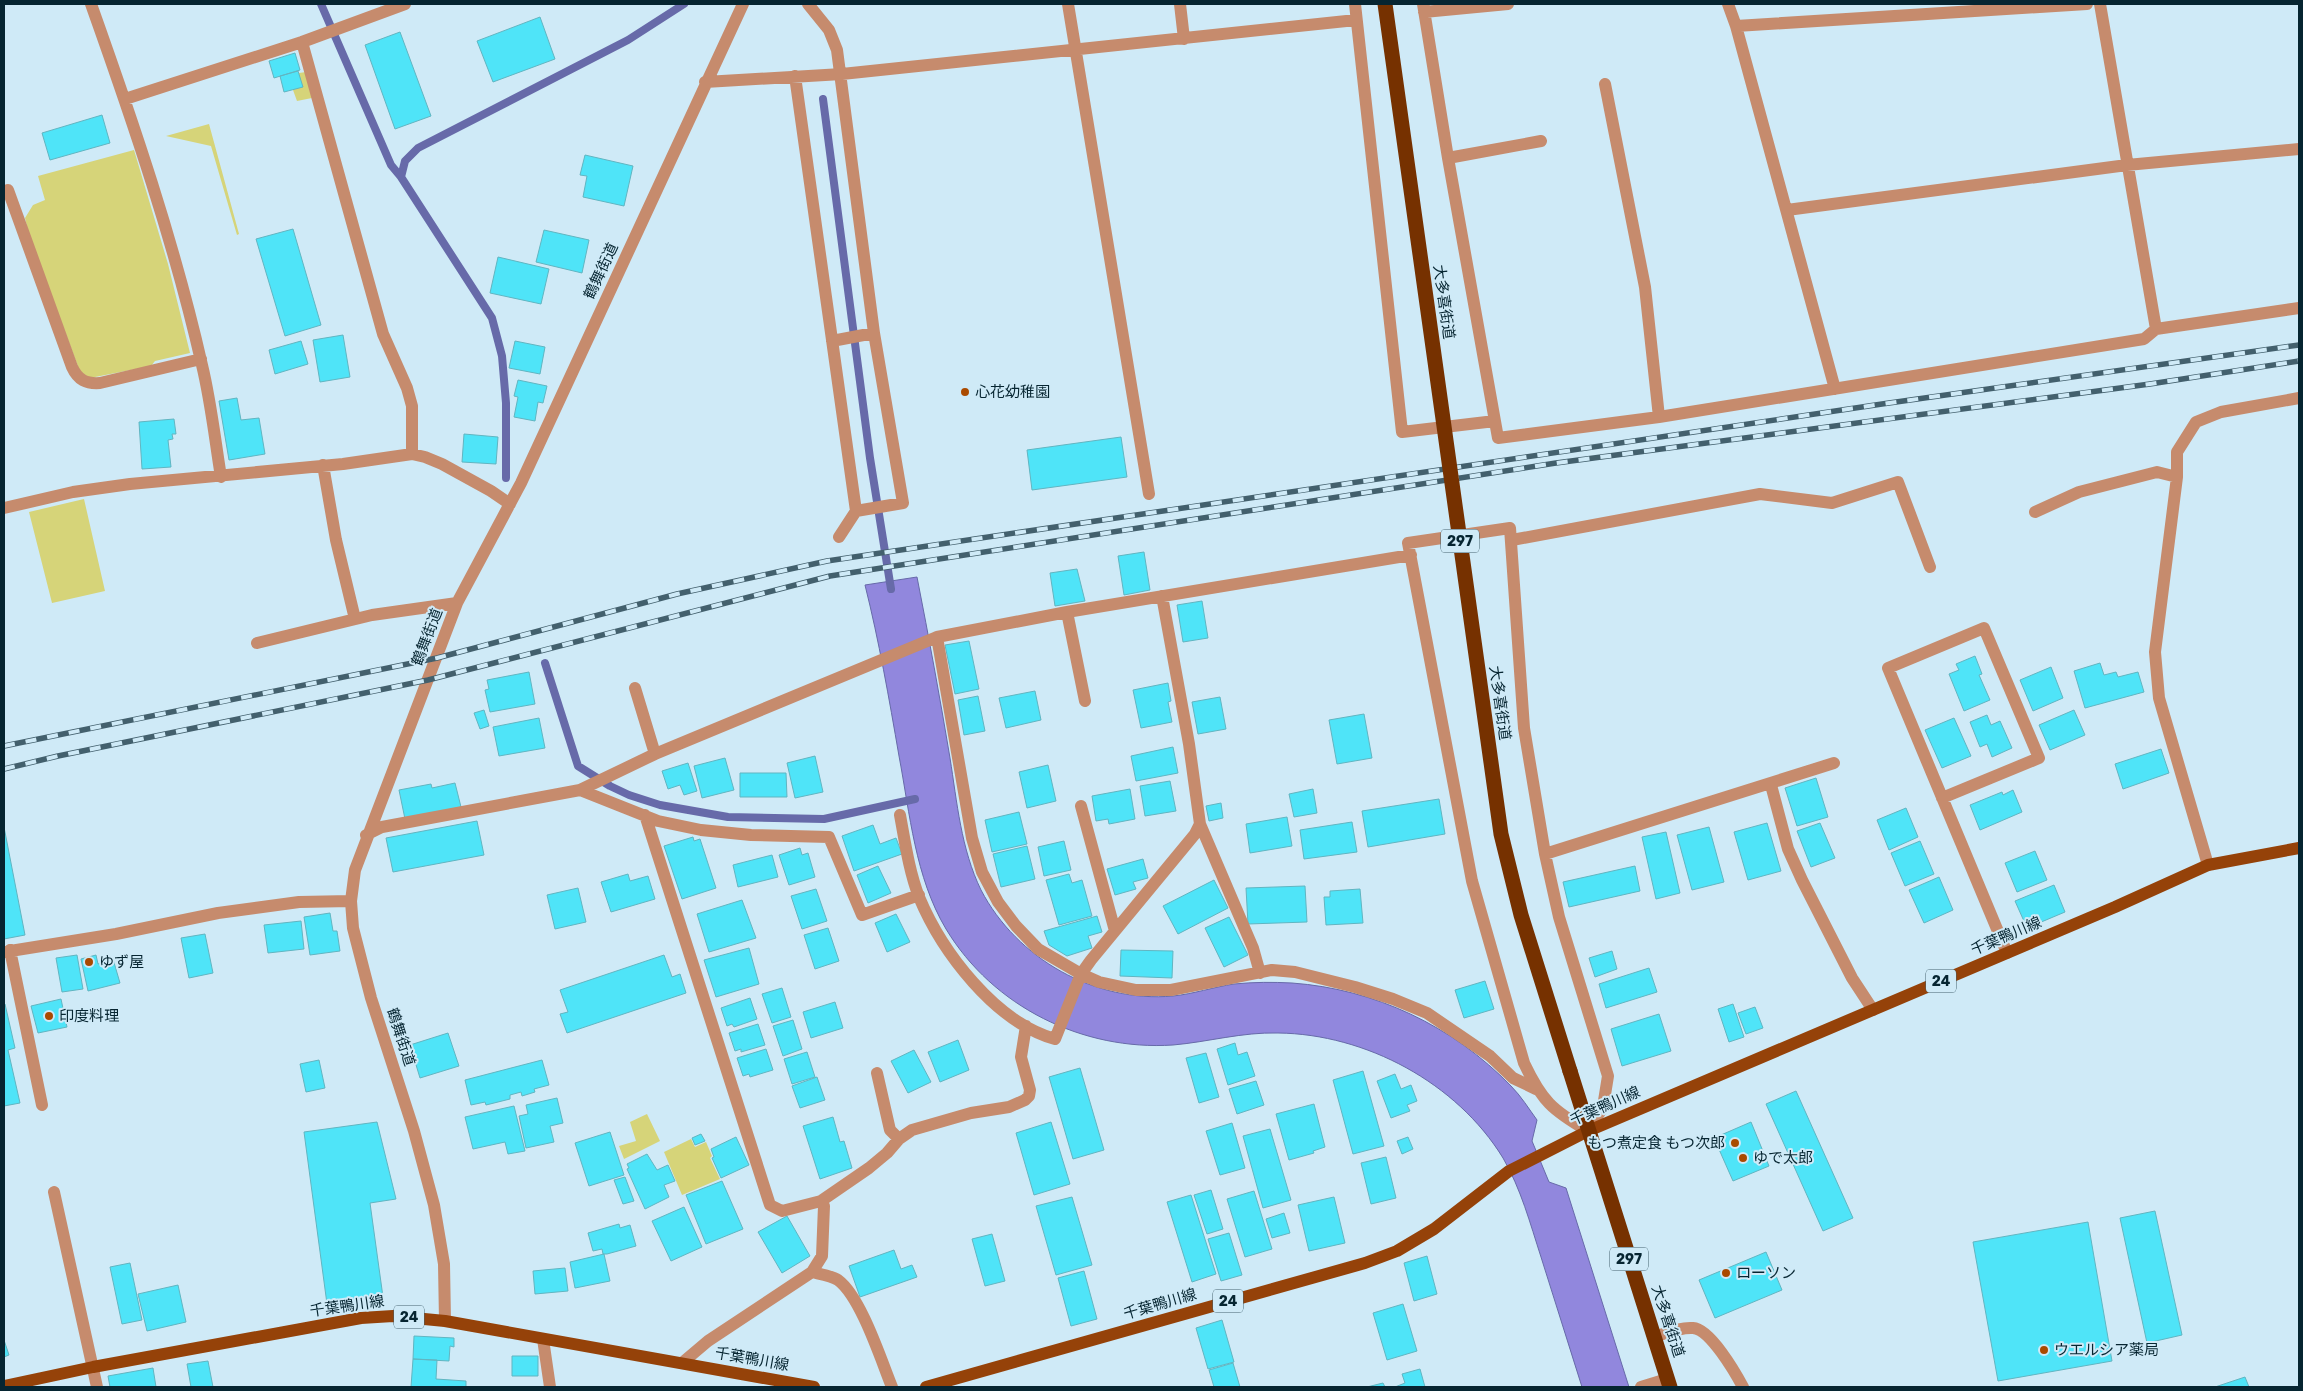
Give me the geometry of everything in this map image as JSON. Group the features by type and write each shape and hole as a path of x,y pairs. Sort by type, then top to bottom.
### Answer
{"highway":[{"name":"大多喜街道","path":"1385,4 1501,834 1521,915 1669,1383"}],"main road":[{"name":"千葉鴨川線","path":"926,1387 1373,1260 1397,1251 1434,1229 1509,1171 1588,1131 2007,953 2208,865 2299,848"},
{"name":"千葉鴨川線","path":"4,1386 93,1367 360,1318 393,1316 445,1321 814,1387"}],"street":[{"path":"91,4 125,99 168,234 201,359 221,477"},
{"path":"125,99 302,42 405,4"},
{"name":"鶴舞街道","path":"445,1321 444,1264 434,1205 414,1131 363,968 353,928 351,901 354,870 457,602 526,474 705,82 743,4"},
{"path":"808,4 829,30 838,50 874,333 903,503 856,511"},
{"path":"1068,4 1149,494"},
{"path":"1180,4 1184,39"},
{"path":"1354,4 1402,432 1495,421"},
{"path":"1508,4 1424,8 1448,158 1498,438 1659,417 2144,339 2156,329 2299,308"},
{"path":"1728,4 1736,26 1835,389"},
{"path":"1736,26 1926,9 2087,4"},
{"path":"2100,4 2156,329"},
{"path":"705,82 842,74 1356,20"},
{"path":"302,42 383,334 412,406 412,454"},
{"path":"795,76 856,511 839,537"},
{"path":"1605,84 1645,287 1659,417"},
{"path":"1448,158 1541,141"},
{"path":"1787,210 2127,165 2299,149"},
{"path":"8,190 72,367 78,378 86,382 100,383 201,359"},
{"path":"832,341 874,333"},
{"path":"2208,865 2159,698 2155,652 2176,476 2177,452 2196,422 2220,412 2299,398"},
{"path":"4,508 83,490 130,484 221,477 412,454 442,464 510,504"},
{"path":"323,465 336,540 356,619"},
{"path":"2035,512 2079,492 2096,487 2157,472 2176,476"},
{"path":"1512,540 1760,494 1832,503 1898,482 1930,567"},
{"path":"1510,528 1512,540 1524,728 1545,854 1558,917 1608,1076 1603,1107 1588,1131 1559,1114 1536,1089 1524,1063 1472,881 1408,543 1510,528"},
{"path":"366,835 382,827 580,790 655,754 934,638 1067,612 1411,554"},
{"path":"1162,596 1188,734 1200,824 1253,948 1260,973"},
{"path":"257,643 356,619 457,602"},
{"path":"1067,612 1085,701"},
{"path":"1942,798 2039,758 1984,628 1888,668 1942,798 2007,953"},
{"path":"934,638 972,838 982,872 998,902 1016,926 1038,949 1081,974 1118,987 1155,991 1171,990 1272,970 1295,972 1355,987 1408,1005 1457,1032 1490,1056 1513,1078 1536,1089"},
{"path":"635,688 655,754"},
{"path":"1545,854 1834,764"},
{"path":"1771,785 1788,848 1802,880 1852,978 1872,1010"},
{"path":"580,790 645,815 658,822 701,830 751,835 829,837 862,916 919,895"},
{"path":"1081,806 1115,931"},
{"path":"645,815 770,1205 782,1212 822,1201 869,1168 912,1130 971,1114 1009,1107 1026,1100 1030,1090 1021,1057 1026,1026"},
{"path":"900,815 919,895 939,936 965,972 984,992 1026,1026 1042,1035 1055,1038 1081,974 1195,834 1200,824"},
{"path":"42,1105 7,951 116,934 218,913 299,902 351,901"},
{"path":"877,1074 890,1130 900,1139"},
{"path":"54,1192 97,1387"},
{"path":"682,1364 708,1341 812,1272 822,1256 824,1206 822,1201"},
{"path":"812,1272 837,1279 847,1289 865,1322 892,1387"},
{"path":"1654,1337 1683,1329 1695,1328 1708,1334 1743,1387"},
{"path":"543,1339 550,1387"},
{"path":"1641,1387 1669,1383"}],"shaded area":[{"path":"306,72 312,98 297,101 293,90 299,73"},
{"path":"209,124 239,234 237,235 211,146 166,136"},
{"path":"134,150 168,264 190,353 155,361 151,366 90,378 80,372 29,235 25,218 33,205 45,200 38,176"},
{"path":"84,499 105,591 52,603 29,512"},
{"path":"917,577 964,842 981,890 996,915 1015,937 1037,956 1061,972 1087,984 1115,992 1144,996 1173,996 1234,984 1271,982 1323,987 1353,993 1382,1002 1411,1014 1464,1045 1511,1086 1537,1120 1532,1141 1549,1182 1566,1188 1629,1387 1582,1387 1529,1219 1509,1170 1484,1131 1461,1107 1435,1086 1406,1068 1376,1053 1344,1042 1311,1036 1265,1033 1173,1045 1139,1045 1106,1040 1074,1032 1043,1018 1015,1002 989,981 966,957 946,929 927,888 920,867 884,670 865,585"},
{"path":"647,1114 660,1141 624,1159 619,1146 636,1141 630,1122"},
{"path":"691,1139 695,1147 706,1142 712,1156 710,1158 720,1179 682,1195 664,1152"}],"building":[{"path":"540,17 555,59 493,82 477,41"},
{"path":"400,32 431,116 395,129 365,45"},
{"path":"295,53 300,70 274,78 269,61"},
{"path":"298,71 303,87 284,92 280,76"},
{"path":"102,115 110,143 50,160 42,133"},
{"path":"585,155 633,166 624,206 583,197 587,176 580,175"},
{"path":"293,229 321,325 285,336 256,239"},
{"path":"544,230 589,240 582,273 536,262"},
{"path":"498,257 549,269 541,304 490,293"},
{"path":"343,335 350,377 320,382 313,340"},
{"path":"301,341 308,364 275,374 269,350"},
{"path":"515,341 545,347 540,374 509,368"},
{"path":"518,380 547,386 543,403 538,402 535,421 514,417 518,397 514,396"},
{"path":"237,398 241,420 259,418 265,454 229,460 219,401"},
{"path":"174,419 176,434 172,434 173,439 168,440 171,467 142,469 139,422"},
{"path":"464,434 498,437 496,464 462,462"},
{"path":"1121,437 1127,477 1032,490 1027,450"},
{"path":"1144,552 1150,590 1124,595 1118,556"},
{"path":"1077,569 1085,601 1055,606 1050,573"},
{"path":"1202,601 1208,638 1183,642 1177,605"},
{"path":"969,641 979,689 955,694 945,645"},
{"path":"1975,656 1982,674 1979,675 1990,700 1964,711 1949,674 1959,670 1956,664"},
{"path":"2100,663 2104,675 2116,672 2118,677 2138,672 2144,692 2085,708 2074,671"},
{"path":"2051,667 2063,698 2033,711 2020,680"},
{"path":"529,672 535,704 490,712 485,690 489,689 487,680"},
{"path":"1168,683 1171,701 1168,702 1172,722 1141,728 1133,690"},
{"path":"1035,691 1041,720 1006,728 999,698"},
{"path":"978,696 985,731 964,735 958,700"},
{"path":"1220,697 1226,729 1198,734 1192,702"},
{"path":"484,710 489,726 480,729 474,713"},
{"path":"2074,710 2085,735 2050,750 2039,725"},
{"path":"1364,714 1372,758 1337,764 1329,720"},
{"path":"1987,715 1991,725 2000,721 2012,748 1992,757 1987,744 1980,747 1970,722"},
{"path":"539,718 545,748 499,756 493,727"},
{"path":"1954,718 1971,756 1942,768 1925,730"},
{"path":"1173,747 1178,773 1136,781 1131,756"},
{"path":"2161,749 2169,773 2123,789 2115,764"},
{"path":"815,756 823,792 795,798 787,763"},
{"path":"725,758 734,790 702,798 694,766"},
{"path":"688,763 697,791 684,795 680,785 668,789 662,771"},
{"path":"1048,765 1056,801 1027,808 1019,772"},
{"path":"740,773 786,773 787,797 740,797"},
{"path":"1816,778 1828,817 1797,826 1785,788"},
{"path":"1170,781 1176,811 1145,816 1140,786"},
{"path":"455,783 461,807 405,819 399,790 431,784 432,788"},
{"path":"1130,789 1135,819 1109,824 1108,819 1096,821 1092,796"},
{"path":"1313,789 1317,813 1294,817 1289,794"},
{"path":"2013,790 2022,812 1980,830 1970,805 2002,792 2003,795"},
{"path":"1439,799 1445,834 1368,847 1362,811"},
{"path":"1221,803 1223,818 1209,821 1206,806"},
{"path":"1906,808 1918,837 1889,850 1877,820"},
{"path":"1019,812 1027,844 992,852 985,820"},
{"path":"1287,817 1292,846 1250,853 1246,824"},
{"path":"477,821 484,855 393,872 386,838"},
{"path":"1352,822 1357,852 1304,859 1300,830"},
{"path":"1767,823 1781,871 1748,880 1734,832"},
{"path":"1820,823 1835,858 1811,867 1797,831"},
{"path":"873,825 880,844 896,838 902,854 854,871 842,836"},
{"path":"4,827 25,935 4,939"},
{"path":"1709,827 1724,882 1692,890 1677,835"},
{"path":"1666,832 1680,893 1656,899 1642,837"},
{"path":"693,837 694,841 700,839 716,888 682,899 664,846"},
{"path":"1064,841 1071,870 1044,876 1038,847"},
{"path":"1920,841 1934,874 1905,886 1891,853"},
{"path":"1027,846 1035,879 1001,887 993,854"},
{"path":"800,848 802,855 808,853 815,877 789,885 779,855"},
{"path":"2035,851 2047,880 2017,892 2005,863"},
{"path":"772,855 778,877 738,887 733,865"},
{"path":"1143,859 1148,878 1133,882 1136,889 1115,895 1107,869"},
{"path":"878,866 891,893 868,903 857,875"},
{"path":"1635,866 1640,891 1569,907 1563,882"},
{"path":"628,874 630,881 648,876 655,899 611,912 601,882"},
{"path":"1069,874 1072,883 1082,880 1092,916 1059,925 1046,880"},
{"path":"1939,877 1953,910 1924,923 1909,890"},
{"path":"1214,880 1228,908 1178,934 1163,906"},
{"path":"2054,885 2065,912 2027,928 2015,901"},
{"path":"1305,886 1307,922 1248,924 1246,888"},
{"path":"578,888 586,922 555,929 547,895"},
{"path":"816,889 827,921 802,929 791,896"},
{"path":"1360,889 1363,923 1326,925 1324,897 1330,897 1330,891"},
{"path":"742,900 756,938 709,952 697,914"},
{"path":"330,913 333,931 337,931 340,951 310,955 304,917"},
{"path":"896,914 910,942 887,952 875,923"},
{"path":"1097,916 1102,932 1088,936 1092,948 1067,956 1049,945 1044,931"},
{"path":"1229,917 1248,955 1224,967 1205,928"},
{"path":"301,921 304,949 268,953 264,925"},
{"path":"828,928 839,961 815,969 804,935"},
{"path":"205,934 213,973 189,978 181,938"},
{"path":"749,948 759,984 716,997 704,960"},
{"path":"1121,950 1173,951 1172,978 1120,976"},
{"path":"1612,951 1617,969 1595,977 1589,958"},
{"path":"77,955 83,989 62,992 56,958"},
{"path":"96,955 98,964 113,959 120,983 88,991 81,959"},
{"path":"664,955 672,977 680,974 686,993 567,1033 560,1014 568,1012 560,990"},
{"path":"1649,968 1657,992 1606,1008 1599,984"},
{"path":"1485,981 1494,1009 1464,1018 1455,990"},
{"path":"782,988 791,1017 772,1023 762,994"},
{"path":"750,998 757,1019 734,1027 732,1024 727,1026 721,1008"},
{"path":"61,999 67,1027 38,1033 31,1006"},
{"path":"835,1002 843,1028 811,1038 803,1012"},
{"path":"1733,1004 1744,1037 1729,1042 1718,1009"},
{"path":"4,1005 15,1048 8,1050 20,1103 4,1106"},
{"path":"1755,1007 1763,1028 1746,1034 1738,1013"},
{"path":"1659,1014 1671,1051 1622,1066 1611,1029"},
{"path":"793,1020 802,1049 783,1056 773,1026"},
{"path":"758,1024 765,1045 741,1052 741,1049 735,1051 729,1033"},
{"path":"448,1033 459,1066 420,1078 410,1045"},
{"path":"958,1040 969,1070 940,1082 928,1052"},
{"path":"1235,1043 1238,1055 1247,1052 1255,1076 1228,1085 1217,1049"},
{"path":"766,1049 773,1070 750,1077 749,1074 743,1076 737,1058"},
{"path":"914,1050 931,1082 908,1093 891,1061"},
{"path":"807,1052 815,1077 792,1084 784,1059"},
{"path":"1206,1053 1219,1097 1199,1103 1186,1058"},
{"path":"319,1060 325,1088 306,1092 300,1064"},
{"path":"542,1060 549,1085 534,1089 535,1092 522,1096 521,1092 510,1095 510,1099 486,1105 485,1102 471,1105 465,1080"},
{"path":"1080,1068 1104,1150 1073,1159 1049,1077"},
{"path":"1363,1071 1384,1146 1353,1154 1333,1080"},
{"path":"1395,1074 1401,1089 1411,1085 1417,1101 1407,1105 1410,1111 1391,1118 1377,1081"},
{"path":"817,1077 825,1100 800,1108 792,1086"},
{"path":"1256,1081 1264,1105 1237,1114 1229,1089"},
{"path":"1796,1091 1853,1218 1823,1231 1766,1104"},
{"path":"557,1098 563,1123 550,1126 554,1142 526,1148 519,1116 528,1114 526,1105"},
{"path":"1314,1104 1325,1147 1313,1151 1314,1153 1289,1160 1276,1114"},
{"path":"514,1106 525,1151 508,1154 505,1142 473,1149 465,1117"},
{"path":"833,1117 840,1142 844,1141 852,1168 820,1179 803,1126"},
{"path":"377,1122 396,1199 370,1203 383,1297 327,1304 304,1132"},
{"path":"1051,1122 1070,1184 1034,1195 1016,1133"},
{"path":"1751,1122 1769,1166 1733,1181 1714,1138"},
{"path":"1232,1123 1245,1168 1220,1175 1206,1131"},
{"path":"1270,1129 1291,1200 1263,1208 1243,1136"},
{"path":"610,1132 624,1175 589,1186 575,1143"},
{"path":"701,1134 705,1141 695,1145 692,1138"},
{"path":"736,1137 749,1165 721,1178 712,1158 714,1157 711,1149"},
{"path":"1408,1137 1413,1149 1402,1154 1397,1141"},
{"path":"647,1154 657,1170 668,1165 675,1181 664,1185 669,1197 645,1209 627,1169 629,1168 627,1164"},
{"path":"1386,1157 1396,1198 1371,1204 1361,1163"},
{"path":"625,1177 634,1201 623,1204 614,1180"},
{"path":"722,1181 743,1229 706,1244 686,1195"},
{"path":"1211,1190 1223,1229 1207,1234 1194,1195"},
{"path":"1254,1191 1272,1249 1245,1257 1227,1199"},
{"path":"1191,1195 1216,1274 1192,1282 1167,1202"},
{"path":"1072,1197 1092,1265 1056,1275 1036,1206"},
{"path":"1334,1197 1345,1243 1309,1251 1298,1205"},
{"path":"684,1207 702,1247 671,1261 652,1221"},
{"path":"2155,1211 2182,1335 2147,1343 2120,1218"},
{"path":"1284,1213 1290,1233 1272,1238 1266,1219"},
{"path":"787,1216 810,1256 782,1273 758,1232"},
{"path":"2088,1222 2112,1361 1998,1381 1973,1242"},
{"path":"619,1224 620,1228 630,1225 636,1246 607,1254 603,1254 602,1249 593,1251 588,1233"},
{"path":"1229,1233 1242,1275 1221,1281 1208,1239"},
{"path":"992,1234 1005,1281 985,1286 972,1239"},
{"path":"894,1250 901,1269 912,1265 917,1277 860,1297 849,1266"},
{"path":"1766,1252 1782,1290 1715,1318 1699,1280"},
{"path":"604,1254 610,1281 575,1288 570,1262"},
{"path":"1427,1256 1437,1294 1414,1301 1404,1263"},
{"path":"130,1263 142,1320 122,1324 110,1267"},
{"path":"565,1268 568,1291 535,1294 533,1271"},
{"path":"1084,1271 1097,1319 1071,1326 1058,1278"},
{"path":"178,1285 186,1322 147,1331 138,1294"},
{"path":"1403,1304 1417,1351 1387,1360 1373,1313"},
{"path":"1222,1320 1234,1362 1208,1369 1196,1328"},
{"path":"414,1336 454,1338 454,1347 450,1346 449,1361 413,1359"},
{"path":"4,1340 9,1355 4,1357"},
{"path":"512,1356 538,1356 538,1376 512,1376"},
{"path":"413,1359 437,1360 436,1379 466,1381 466,1387 411,1387"},
{"path":"208,1361 213,1387 191,1387 187,1364"},
{"path":"1233,1363 1240,1387 1214,1387 1209,1370"},
{"path":"153,1368 156,1387 110,1387 108,1376"},
{"path":"1420,1369 1425,1387 1395,1387 1405,1383 1402,1374"},
{"path":"2245,1377 2249,1387 2215,1387"},
{"path":"1383,1383 1385,1387 1367,1387"}],"waterway":[{"path":"321,4 391,165 401,177"},
{"path":"506,478 506,403 502,356 492,318 401,177 405,161 418,148 628,40 684,4"},
{"path":"823,99 870,458 891,589"},
{"path":"545,663 578,766 610,786 629,795 660,805 728,817 824,819 915,799"}],"railway":[{"path":"4,746 437,658 677,594 827,561 1882,404 2299,345"},
{"path":"4,769 58,756 428,680 830,576 1556,463 2150,384 2299,361"}],"place":[{"name":"心花幼稚園","path":"965,392"},
{"name":"ゆず屋","path":"89,962"},
{"name":"印度料理","path":"49,1016"},
{"name":"もつ煮定食 もつ次郎","path":"1735,1143"},
{"name":"ゆで太郎","path":"1743,1158"},
{"name":"ローソン","path":"1726,1273"},
{"name":"ウエルシア薬局","path":"2044,1350"}]}
